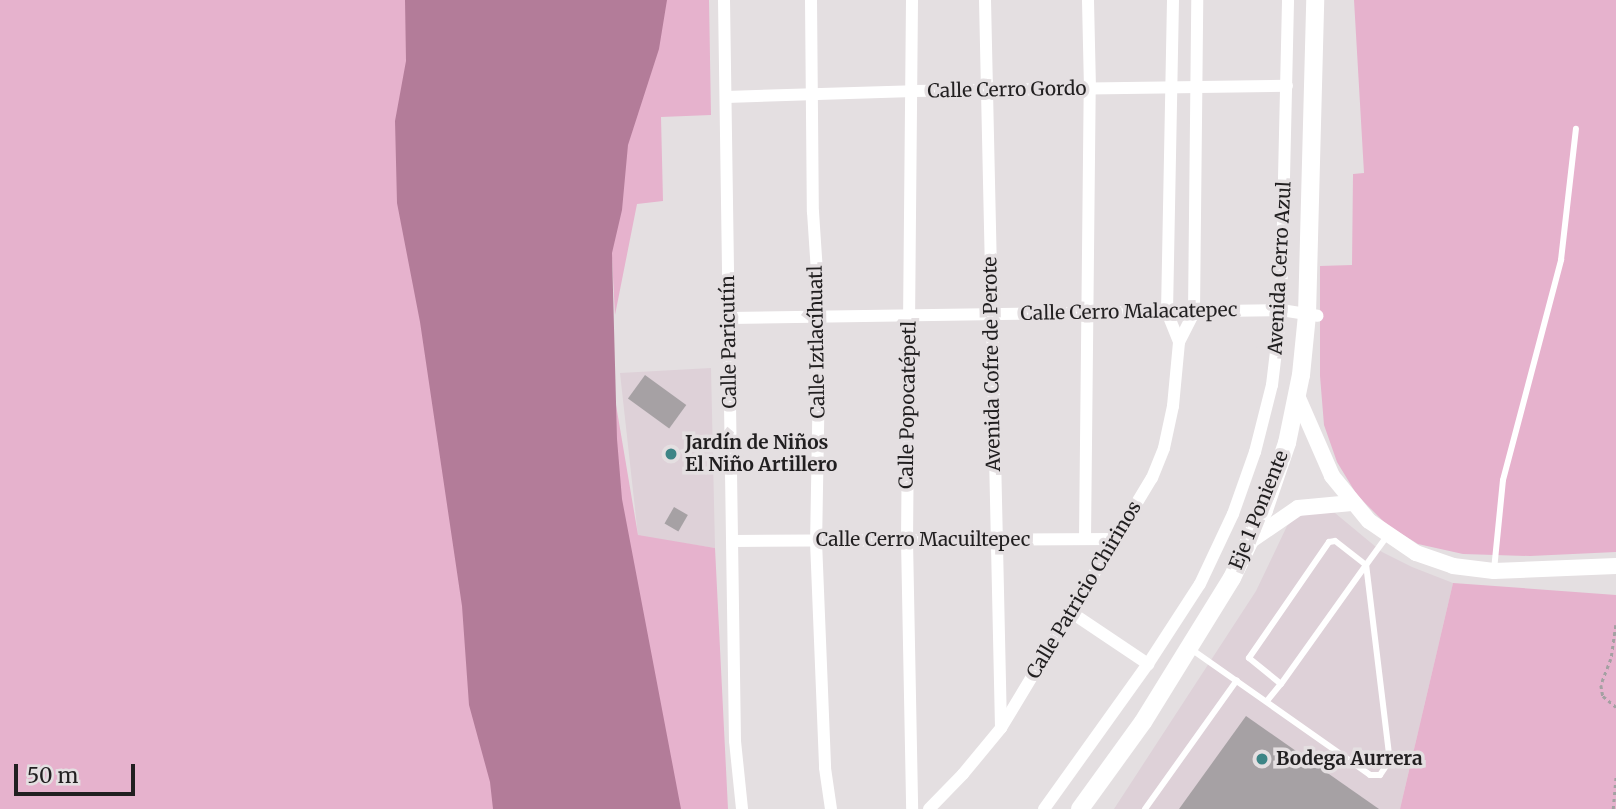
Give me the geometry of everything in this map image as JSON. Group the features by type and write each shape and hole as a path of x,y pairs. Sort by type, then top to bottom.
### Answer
{"main road":[{"name":"Eje 1 Poniente","path":"1080,809 1143,722 1190,648 1250,541 1277,477 1298,398 1313,316 1315,0"}],"street":[{"name":"Calle Paricutín","path":"724,0 735,741 742,809"},
{"name":"Calle Iztlacíhuatl","path":"811,0 813,212 820,317 816,541 825,768 831,809"},
{"name":"Calle Popocatépetl","path":"912,0 906,540 912,809"},
{"name":"Avenida Cofre de Perote","path":"985,0 1001,728"},
{"path":"1085,539 1090,89 1088,0"},
{"name":"Calle Patricio Chirinos","path":"1173,0 1167,312 1179,342"},
{"name":"Calle Patricio Chirinos","path":"929,809 963,774 1001,728 1152,478 1164,447 1173,407 1179,342 1194,312 1197,0"},
{"name":"Avenida Cerro Azul","path":"1044,809 1148,664 1200,583 1233,514 1255,452 1272,385 1281,310 1288,0"},
{"name":"Calle Cerro Gordo","path":"726,97 913,91 1287,86"},
{"name":"Calle Cerro Malacatepec","path":"729,318 1281,310 1313,316"},
{"path":"1298,398 1332,476 1352,503 1387,536 1416,553 1440,562 1494,571 1616,566"},
{"path":"1250,541 1298,508 1352,503"},
{"name":"Calle Cerro Macuiltepec","path":"733,541 1114,539"},
{"path":"1072,613 1148,664"}],"lane":[{"path":"1494,571 1503,480 1561,260 1576,129"},
{"path":"1267,701 1387,536"},
{"path":"1190,648 1370,775 1380,775 1388,763 1389,754 1366,565 1338,543 1329,542 1249,658 1281,684"},
{"path":"1144,809 1237,680"}],"path":[{"path":"1616,625 1611,659 1601,685 1603,696 1616,706"},
{"path":"1613,809 1616,776"}],"shaded area":[{"path":"0,0 709,0 711,115 661,117 663,201 637,204 615,315 612,258 599,304 638,535 715,548 728,809 0,809"},
{"path":"405,0 667,0 659,49 628,145 622,210 612,253 617,439 622,499 681,809 493,809 490,782 469,705 462,606 420,322 397,203 395,121 406,61"},
{"path":"1354,0 1616,0 1616,552 1530,556 1463,554 1418,544 1387,525 1357,495 1337,462 1324,425 1320,376 1320,266 1352,265 1353,174 1364,173"},
{"name":"Jardín de Niños El Niño Artillero","path":"711,368 715,548 638,536 620,373"},
{"path":"1316,509 1335,513 1382,552 1453,583 1400,809 1114,809 1256,591 1287,526 1300,513"},
{"path":"1453,583 1616,595 1616,809 1400,809"}],"building":[{"path":"645,375 686,405 669,428 628,398"},
{"path":"674,507 688,515 678,531 664,523"},
{"name":"Bodega Aurrera","path":"1246,716 1379,809 1179,809"}],"place":[{"name":"Jardín de Niños El Niño Artillero","path":"671,454"},
{"name":"Bodega Aurrera","path":"1262,759"}]}
